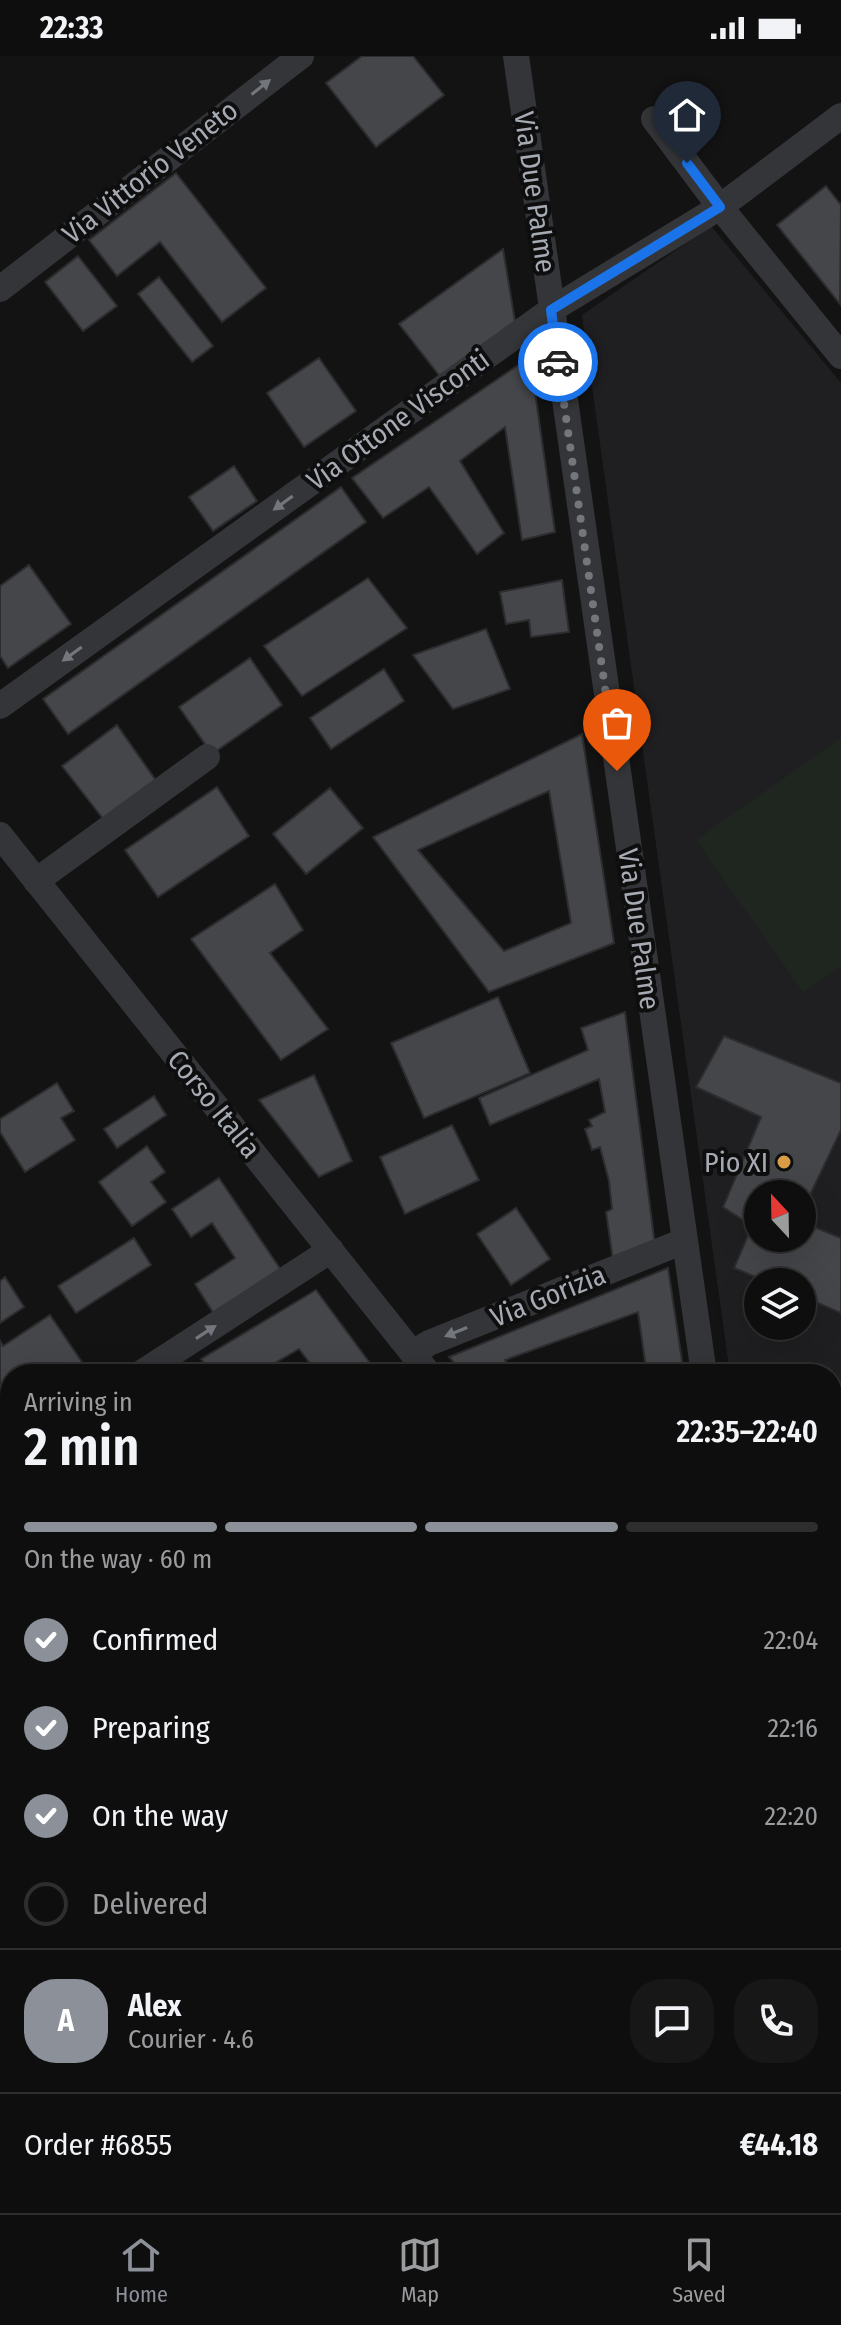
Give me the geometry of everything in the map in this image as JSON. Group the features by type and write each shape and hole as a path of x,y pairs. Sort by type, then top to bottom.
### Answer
{"street":[{"name":"Via Vittorio Veneto","path":"0,289 301,56"},
{"name":"Via Due Palme","path":"516,56 702,1364"},
{"name":"Via Ottone Visconti","path":"0,706 551,310 720,207 841,116"},
{"path":"654,119 720,207 841,356"},
{"path":"36,881 207,757"},
{"name":"Corso Italia","path":"0,835 421,1364"},
{"name":"Via Gorizia","path":"421,1364 429,1343 684,1241"},
{"path":"155,1364 331,1250"}],"shaded area":[{"path":"711,226 841,383 841,1364 729,1364 582,315"},
{"path":"841,738 841,966 803,992 696,840"}],"building":[{"path":"362,56 413,56 444,95 376,147 326,83"},
{"path":"176,173 266,288 222,322 160,242 117,276 89,240"},
{"path":"826,186 841,205 840,304 777,225"},
{"path":"503,249 516,327 442,379 399,324"},
{"path":"78,256 117,306 83,331 45,282"},
{"path":"159,277 213,346 192,362 138,294"},
{"path":"530,357 555,532 522,540 505,427 460,461 504,533 477,554 429,487 383,518 352,478"},
{"path":"319,358 356,411 304,447 267,393"},
{"path":"234,466 257,501 213,531 189,497"},
{"path":"341,487 366,522 68,734 43,699"},
{"path":"29,565 71,624 8,668 0,656 0,586"},
{"path":"368,578 407,628 302,696 264,646"},
{"path":"562,580 569,632 531,637 529,620 506,624 500,592"},
{"path":"486,629 510,689 453,709 413,655"},
{"path":"250,658 282,705 212,754 179,707"},
{"path":"384,669 404,701 331,749 310,718"},
{"path":"117,725 157,782 104,820 62,766"},
{"path":"582,734 614,943 489,992 373,837","holes":["549,791 571,923 504,951 418,850"]},
{"path":"217,787 249,836 158,897 125,850"},
{"path":"330,788 363,828 306,874 273,834"},
{"path":"275,884 303,930 270,953 328,1029 281,1060 191,939"},
{"path":"498,997 530,1073 424,1118 391,1043"},
{"path":"625,1012 655,1245 613,1260 606,1212 612,1209 609,1181 600,1147 592,1150 585,1129 592,1126 589,1120 605,1112 599,1079 490,1125 479,1098 588,1050 581,1028"},
{"name":"Pio XI","path":"724,1036 841,1083 841,1130 816,1183 816,1180 744,1180 744,1221 723,1207 761,1117 696,1087"},
{"path":"314,1075 352,1161 319,1177 259,1100"},
{"path":"57,1083 74,1111 61,1118 75,1140 25,1172 0,1132 0,1119"},
{"path":"154,1096 166,1115 117,1148 104,1129"},
{"path":"452,1125 479,1180 405,1214 380,1157"},
{"path":"147,1146 165,1172 151,1182 166,1202 132,1226 99,1182"},
{"path":"219,1178 281,1270 214,1314 195,1284 235,1258 212,1223 191,1237 172,1209"},
{"path":"516,1208 550,1259 511,1285 477,1234"},
{"name":"Pio XI","path":"816,1228 841,1238 841,1313 816,1302 816,1268 744,1268 744,1272 734,1268 744,1245 744,1252 816,1252"},
{"path":"134,1238 151,1265 76,1313 58,1286"},
{"path":"668,1268 682,1364 645,1364 638,1312 505,1360 508,1364 455,1364 449,1357"},
{"path":"5,1277 24,1307 0,1323 0,1281"},
{"path":"316,1290 371,1364 310,1364 299,1349 273,1364 205,1364 201,1359"},
{"path":"50,1315 83,1364 0,1364 0,1341 3,1346"}],"way so far":[{"path":"558,362 617,771"}],"place":[{"name":"Pio XI","path":"784,1162"}],"route":[{"path":"558,362 551,310 720,207 687,163"}]}
